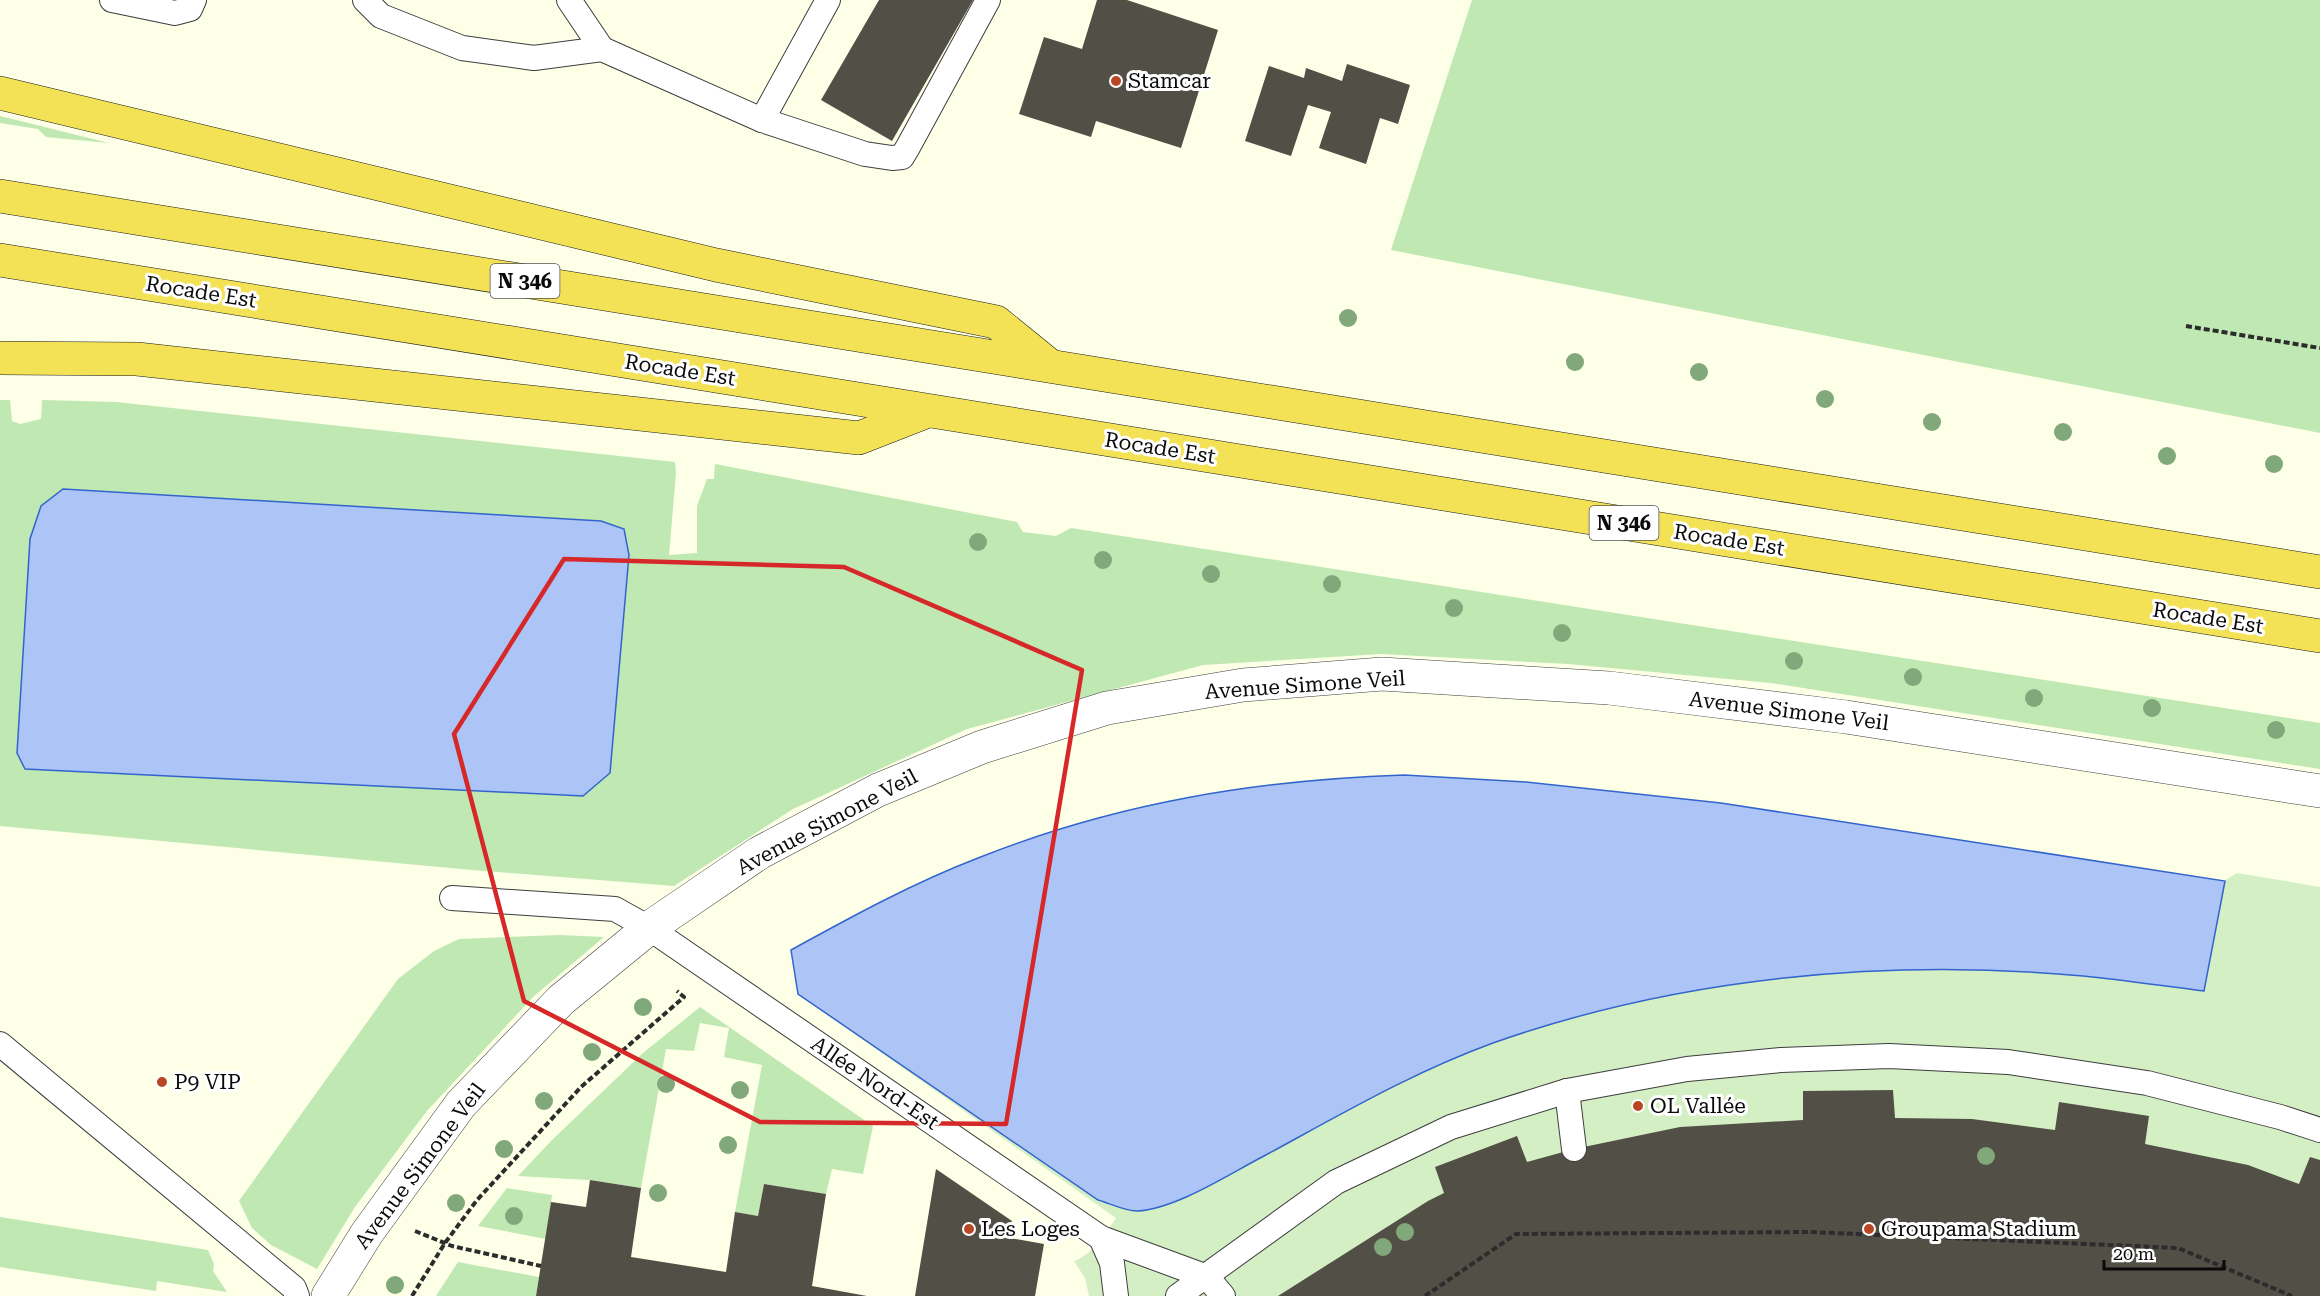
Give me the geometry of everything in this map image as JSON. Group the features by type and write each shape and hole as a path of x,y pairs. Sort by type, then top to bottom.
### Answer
{"highway":[{"path":"0,93 716,265 996,322 1050,366"},
{"name":"N 346","path":"0,196 2320,572"},
{"name":"Rocade Est","path":"0,260 2320,636"},
{"path":"0,358 137,358 859,438 927,411"}],"street":[{"name":"Avenue Simone Veil","path":"328,1296 378,1217 461,1104 561,1000 649,928 759,853 878,790 982,747 1107,708 1243,685 1382,674 1609,688 1846,717 2320,791"}],"lane":[{"path":"112,0 175,13 190,9 194,0"},
{"path":"365,0 381,15 462,48 534,58 602,49 762,120 865,154 892,158 902,157 988,0"},
{"path":"569,0 602,49"},
{"path":"762,120 828,0"},
{"name":"Allée Nord-Est","path":"452,898 615,909 649,928 1101,1239 1207,1276"},
{"path":"0,1044 294,1288 297,1296"},
{"path":"1179,1296 1336,1182 1451,1127 1567,1091 1687,1069 1781,1060 1889,1056 2008,1062 2147,1083 2280,1117 2320,1130"},
{"path":"1567,1091 1574,1149"},
{"path":"1101,1239 1112,1263 1116,1296"},
{"path":"1207,1276 1223,1296"}],"path":[{"path":"2186,326 2320,348"},
{"path":"412,1296 444,1243 477,1200 580,1087 684,996 655,972 681,950"},
{"path":"378,1217 444,1243 541,1266"},
{"path":"1425,1296 1516,1234 1811,1232 2178,1248 2292,1296"}],"highlighted area":[{"path":"564,559 844,567 1082,670 1006,1124 760,1122 524,1001 454,734"}],"green space":[{"path":"1472,0 2320,0 2320,433 1391,250"},
{"path":"0,116 109,143 46,137 38,129 0,123"},
{"path":"0,400 10,400 12,421 20,424 41,419 42,400 116,402 675,462 669,555 697,553 697,506 707,479 714,479 715,464 1017,522 1023,532 1056,536 1071,528 2320,723 2320,769 1771,683 1568,664 1381,654 1203,665 967,729 793,809 674,886 472,870 0,826"},
{"name":"OL Vallée","path":"1404,775 1526,782 1721,803 2224,881 2237,873 2320,887 2320,1296 1089,1296 1085,1278 1074,1261 1093,1249 1116,1218 798,994 791,950 906,889 978,858 1030,839 1134,809 1187,798 1294,782"},
{"path":"559,935 604,937 533,997 426,1112 355,1207 317,1269 271,1245 252,1228 239,1201 398,979 434,951 459,939"},
{"path":"700,1007 873,1126 863,1174 832,1169 826,1194 764,1184 758,1216 735,1212 762,1065 724,1057 729,1028 700,1023 694,1051 666,1049 641,1188 590,1180 518,1176 553,1139 643,1053"},
{"path":"507,1188 552,1195 546,1239 478,1226"},
{"path":"0,1217 208,1250 214,1264 213,1271 227,1292 157,1281 156,1291 0,1267"},
{"path":"458,1262 539,1277 536,1296 436,1296"}],"water":[{"path":"63,489 601,521 624,529 629,555 610,773 583,796 25,769 17,753 30,539 41,506"},
{"path":"1404,775 1526,782 1721,803 2225,881 2204,991 2083,976 2009,971 1934,970 1859,972 1784,978 1710,988 1636,1002 1564,1020 1493,1043 1434,1067 1376,1095 1202,1189 1168,1204 1137,1211 1098,1200 798,994 791,950 906,889 978,858 1030,839 1134,809 1187,798 1294,782"}],"building":[{"path":"879,0 973,0 892,141 821,100"},
{"name":"Stamcar","path":"1097,0 1127,0 1218,30 1181,148 1096,121 1091,137 1019,114 1044,37 1082,49"},
{"path":"1347,64 1410,85 1398,124 1380,118 1366,164 1319,148 1331,112 1308,105 1291,156 1245,141 1269,66 1304,78 1306,68 1342,81"},
{"path":"1893,1090 1895,1118 1972,1119 2055,1130 2059,1102 2149,1116 2145,1144 2248,1165 2299,1184 2310,1157 2320,1160 2320,1296 1278,1296 1444,1193 1435,1167 1517,1136 1527,1162 1574,1149 1680,1127 1803,1120 1803,1091"},
{"name":"Les Loges","path":"936,1169 1012,1221 1010,1238 1044,1244 1035,1296 915,1296"},
{"path":"590,1180 641,1188 631,1257 726,1272 735,1212 758,1216 764,1184 826,1194 812,1286 867,1296 536,1296 551,1202 586,1207"}],"place":[{"name":"Stamcar","path":"1116,81"},
{"name":"P9 VIP","path":"162,1082"},
{"name":"OL Vallée","path":"1638,1106"},
{"name":"Les Loges","path":"969,1229"},
{"name":"Groupama Stadium","path":"1869,1229"}]}
